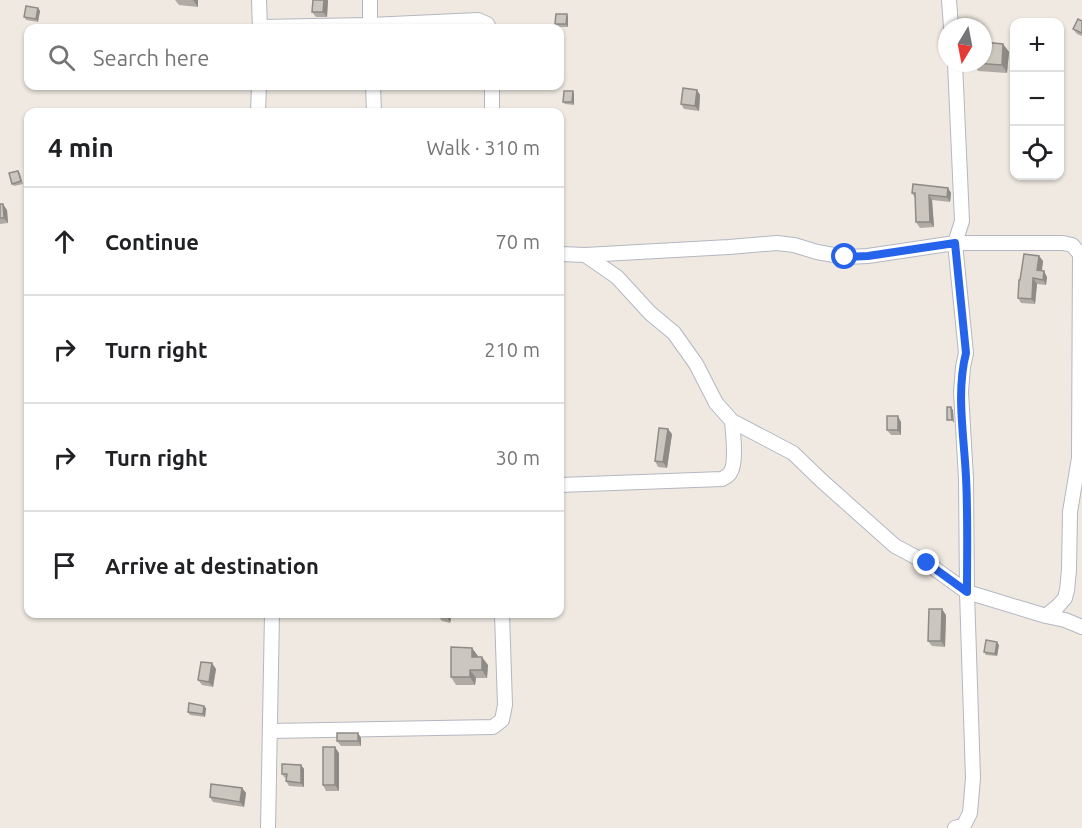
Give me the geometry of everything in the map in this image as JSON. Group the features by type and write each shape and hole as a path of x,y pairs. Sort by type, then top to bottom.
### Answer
{"street":[{"path":"259,0 261,24"},
{"path":"370,0 370,24"},
{"path":"949,0 950,18"},
{"path":"416,24 478,20 487,24"},
{"path":"955,72 962,221 955,243 966,353 961,392 966,479 973,778 970,813 964,825 955,828"},
{"path":"258,108 259,90"},
{"path":"373,90 374,108"},
{"path":"492,90 492,108"},
{"path":"564,254 585,255 777,243 845,257 868,256 955,243 1062,243 1072,245 1081,254 1079,458 1070,512 1067,590 1065,598 1046,616"},
{"path":"585,255 617,277 650,312 674,333 696,364 716,403 732,421 793,453 895,546 927,563 967,592 1082,627"},
{"path":"564,485 722,479 732,471 732,421"},
{"path":"268,828 273,618"},
{"path":"270,731 493,727 502,720 505,705 502,618"}],"building":[{"path":"313,0 324,0 323,12 312,12"},
{"path":"26,6 38,8 36,19 24,17"},
{"path":"556,14 567,14 566,24 555,24"},
{"path":"1078,19 1082,21 1082,33 1073,29"},
{"path":"992,43 1003,44 1002,65 992,64"},
{"path":"683,88 697,90 695,106 681,104"},
{"path":"564,91 573,91 572,102 563,102"},
{"path":"18,171 21,181 12,184 9,173"},
{"path":"913,184 948,188 947,197 929,195 930,222 916,222"},
{"path":"0,204 3,204 4,218 0,218"},
{"path":"1024,254 1039,256 1037,270 1044,271 1043,280 1033,278 1032,299 1018,298"},
{"path":"947,407 951,407 952,420 947,420"},
{"path":"887,416 898,416 898,430 887,430"},
{"path":"659,428 668,429 663,462 655,461"},
{"path":"929,609 942,609 941,641 928,641"},
{"path":"986,640 997,642 995,654 984,652"},
{"path":"451,647 472,648 472,657 482,657 482,670 470,670 470,677 451,677"},
{"path":"201,662 212,663 209,682 198,680"},
{"path":"189,703 204,706 203,714 188,712"},
{"path":"337,733 358,733 358,741 337,741"},
{"path":"323,747 335,747 335,785 323,785"},
{"path":"282,764 301,765 301,783 286,781 287,774 282,774"},
{"path":"211,784 242,788 240,802 210,797"}],"route":[{"path":"845,257 868,256 955,243 966,336 961,392 966,479 967,592 927,563"}]}
